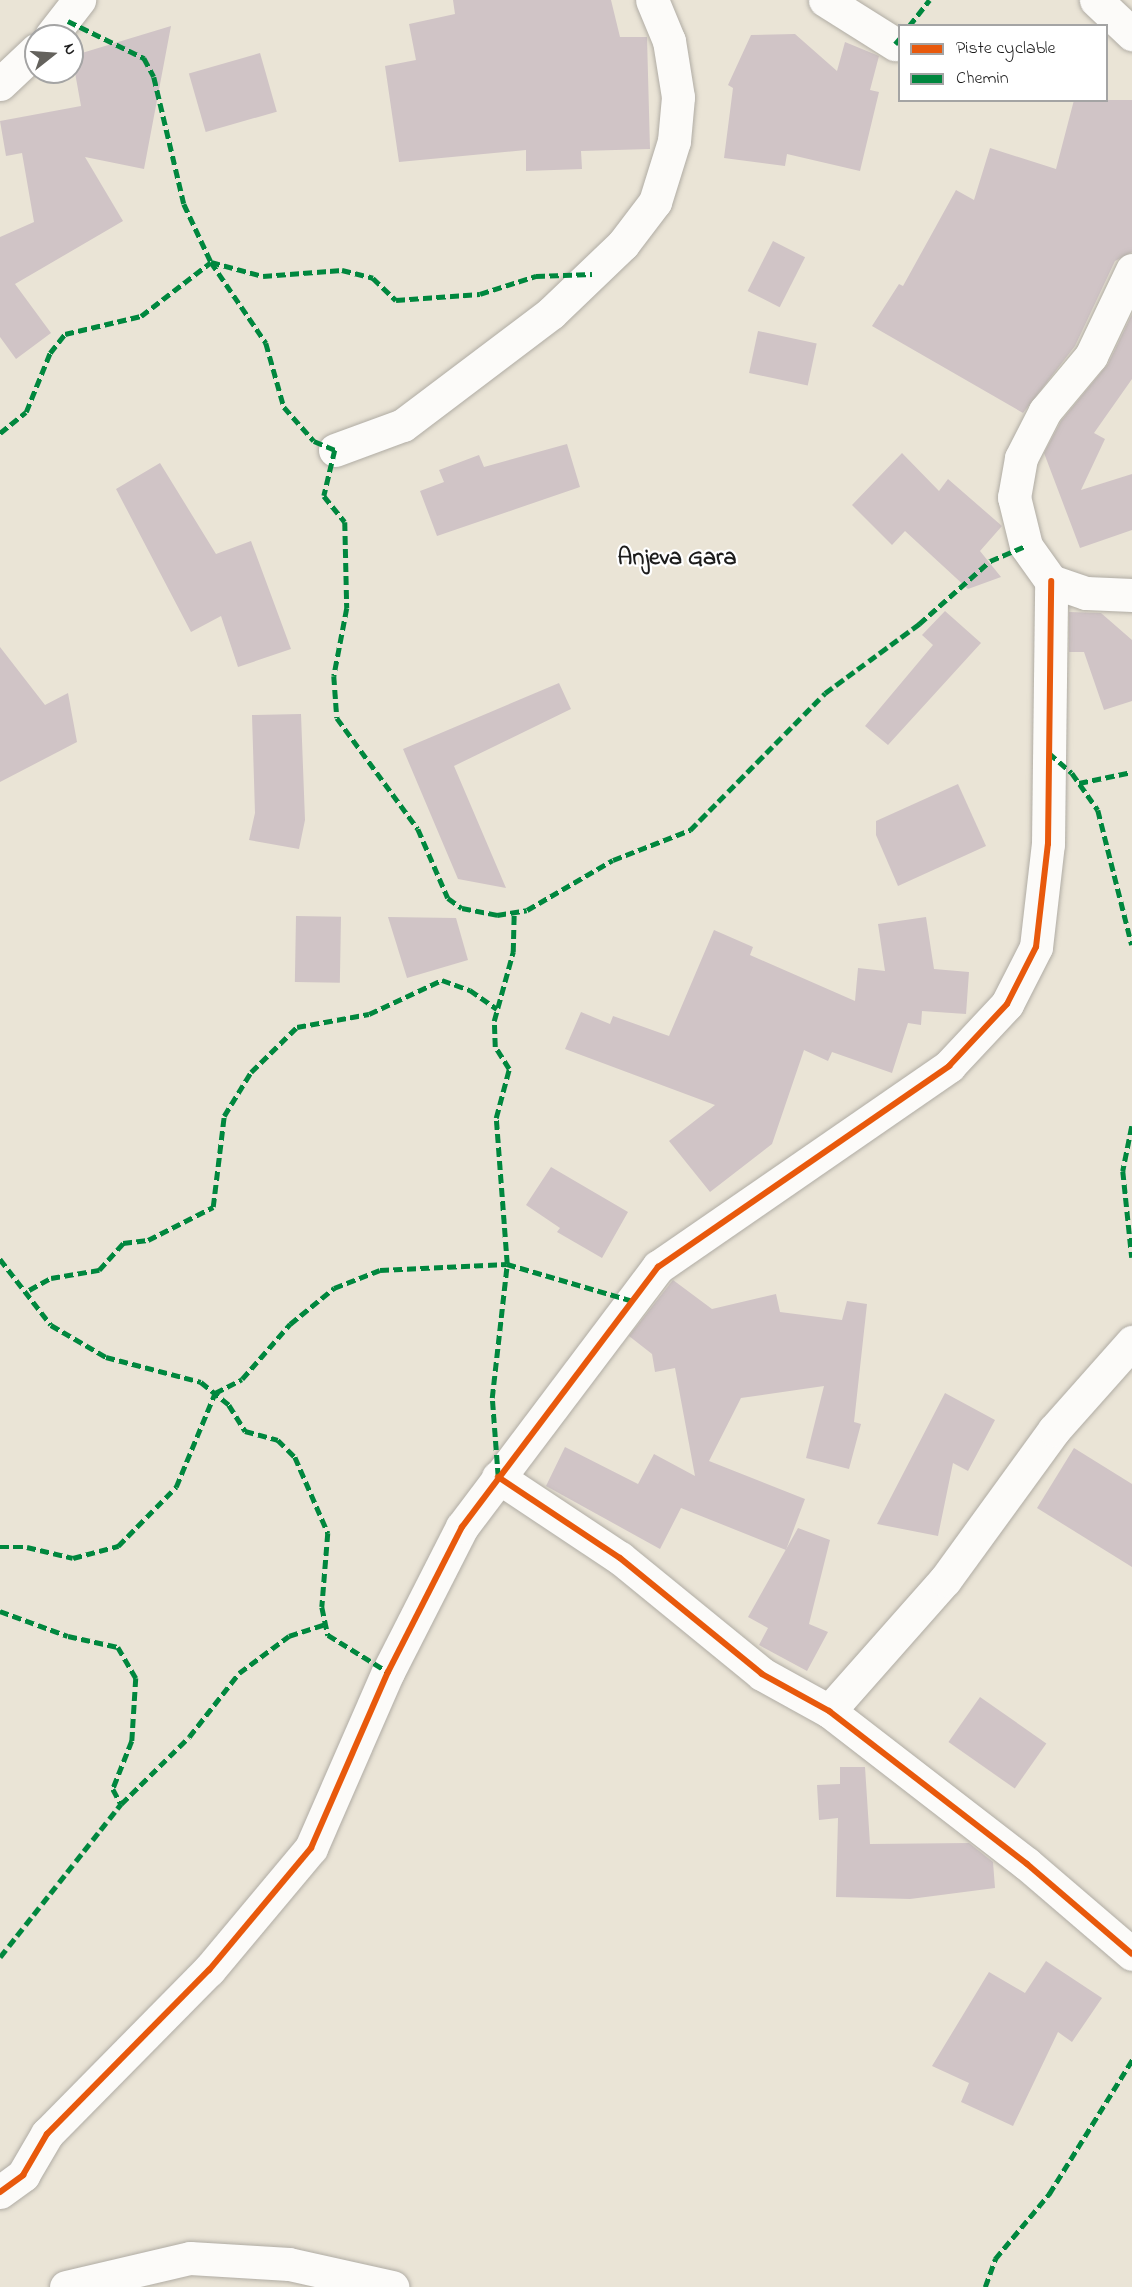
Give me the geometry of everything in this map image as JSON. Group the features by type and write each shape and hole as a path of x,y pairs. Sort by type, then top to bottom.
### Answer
{"street":[{"path":"61,24 80,0"},
{"path":"335,450 403,425 551,313 623,244 655,202 674,141 678,97 669,41 652,0"},
{"path":"825,0 895,44"},
{"path":"1096,0 1132,34"},
{"path":"0,84 24,61"},
{"path":"1132,270 1091,356 1045,411 1021,458 1014,497 1026,546 1051,581 1086,593 1132,595"},
{"path":"0,2192 24,2175 47,2134 209,1970 311,1848 417,1615 462,1527 658,1267 949,1066 1006,1004 1036,947 1048,844 1051,581"},
{"path":"829,1711 945,1580 1054,1430 1132,1342"},
{"path":"498,1477 620,1558 762,1674 829,1711 1027,1864 1132,1954"},
{"path":"66,2287 190,2258 289,2264 392,2287"}],"building":[{"path":"453,0 611,0 620,37 647,37 650,149 581,151 582,169 526,171 526,150 399,162 385,66 416,60 409,24 455,14"},
{"path":"171,26 144,169 85,157 123,221 15,284 51,333 16,359 0,337 0,237 34,222 22,153 6,156 0,121 81,106 77,84 84,84 84,52"},
{"path":"795,34 837,71 845,42 879,56 870,90 879,92 860,171 787,154 785,166 724,158 733,88 728,85 751,35"},
{"path":"260,53 277,112 206,132 189,73"},
{"path":"1132,100 1132,252 1115,261 1075,346 1023,413 872,326 899,284 903,286 956,190 974,200 990,148 1056,169 1073,102"},
{"path":"773,241 805,257 780,307 748,291"},
{"path":"1132,314 1132,379 1094,433 1105,439 1081,490 1132,474 1132,530 1080,548 1044,453 1061,421 1108,364"},
{"path":"758,331 817,343 808,386 749,373"},
{"path":"567,444 580,487 437,536 420,491 444,482 439,470 479,455 484,467"},
{"path":"902,453 939,491 948,479 1002,526 980,551 1001,577 968,589 905,531 892,545 852,505"},
{"path":"160,463 216,554 251,541 291,649 238,667 221,616 191,632 116,489"},
{"path":"945,611 981,643 888,745 865,726 933,645 922,635"},
{"path":"1069,612 1101,613 1132,640 1132,701 1104,710 1084,652 1069,652"},
{"path":"0,647 45,705 68,693 77,742 0,782"},
{"path":"559,683 571,709 454,766 506,888 458,879 403,749"},
{"path":"301,714 305,820 299,849 249,840 255,813 252,715"},
{"path":"958,784 986,846 898,886 876,835 876,821"},
{"path":"296,916 341,917 340,983 295,982"},
{"path":"388,917 456,918 468,960 407,978"},
{"path":"926,917 934,969 969,972 966,1014 922,1011 921,1025 908,1023 892,1073 832,1052 828,1061 804,1050 772,1144 710,1192 669,1141 715,1105 565,1049 581,1012 610,1024 613,1016 669,1036 714,930 753,947 750,955 855,1001 858,968 885,971 878,924"},
{"path":"551,1167 628,1212 602,1258 557,1232 560,1228 526,1205"},
{"path":"673,1280 712,1309 776,1294 780,1312 842,1320 847,1301 867,1304 854,1422 861,1424 849,1469 806,1458 824,1386 741,1398 709,1461 805,1499 786,1550 681,1508 660,1549 546,1486 565,1447 638,1484 654,1454 695,1476 675,1368 655,1372 652,1354 629,1336"},
{"path":"945,1393 995,1420 968,1471 953,1463 938,1536 877,1524"},
{"path":"1074,1448 1132,1484 1132,1567 1037,1508"},
{"path":"798,1528 830,1540 809,1624 828,1632 807,1671 759,1645 768,1628 748,1617"},
{"path":"980,1697 1046,1743 1015,1789 948,1742"},
{"path":"840,1767 865,1767 870,1844 969,1843 993,1862 995,1888 910,1899 836,1897 838,1818 819,1820 817,1785 840,1784"},
{"path":"1046,1961 1102,1998 1072,2042 1058,2032 1013,2126 961,2102 969,2083 932,2066 989,1972 1025,1993"}],"marked path":[{"path":"911,24 929,0"},
{"path":"68,21 144,58 154,77 184,204 211,262 266,343 284,407 314,441 335,450 324,496 345,522 347,608 334,676 337,718 418,829 448,898 462,908 497,915 527,910 613,860 690,830 825,693 919,624 990,561 1026,546"},
{"path":"895,44 898,40"},
{"path":"0,433 26,412 50,353 65,334 141,316 211,262 263,276 342,270 373,278 396,300 480,294 536,276 592,274"},
{"path":"1049,753 1072,773 1098,810 1132,945"},
{"path":"1079,783 1132,772"},
{"path":"498,1477 492,1398 507,1264 496,1118 509,1069 495,1047 494,1021 513,952 514,912"},
{"path":"29,1290 51,1278 99,1270 123,1243 148,1240 213,1207 224,1116 251,1072 297,1027 369,1014 442,980 470,990 497,1009"},
{"path":"1132,1126 1123,1171 1132,1258"},
{"path":"0,1259 51,1325 106,1357 201,1382 229,1405 245,1431 278,1440 295,1457 328,1533 322,1607 328,1635 388,1672"},
{"path":"0,1547 27,1547 73,1558 118,1546 176,1487 215,1393 242,1379 290,1324 334,1288 380,1270 507,1264 633,1301"},
{"path":"0,1611 68,1636 118,1647 136,1678 132,1741 113,1789 121,1804"},
{"path":"0,1957 121,1804 189,1737 239,1673 289,1636 326,1624"},
{"path":"985,2287 995,2259 1049,2194 1132,2060"}],"cycle path":[{"path":"0,2192 23,2175 47,2134 209,1970 311,1848 388,1672 462,1527 658,1267 949,1066 1007,1004 1036,947 1048,844 1051,581"},
{"path":"498,1477 620,1558 762,1674 829,1711 1027,1864 1132,1954"}],"district":[{"name":"Anjeva Gara","path":"677,559"}]}
